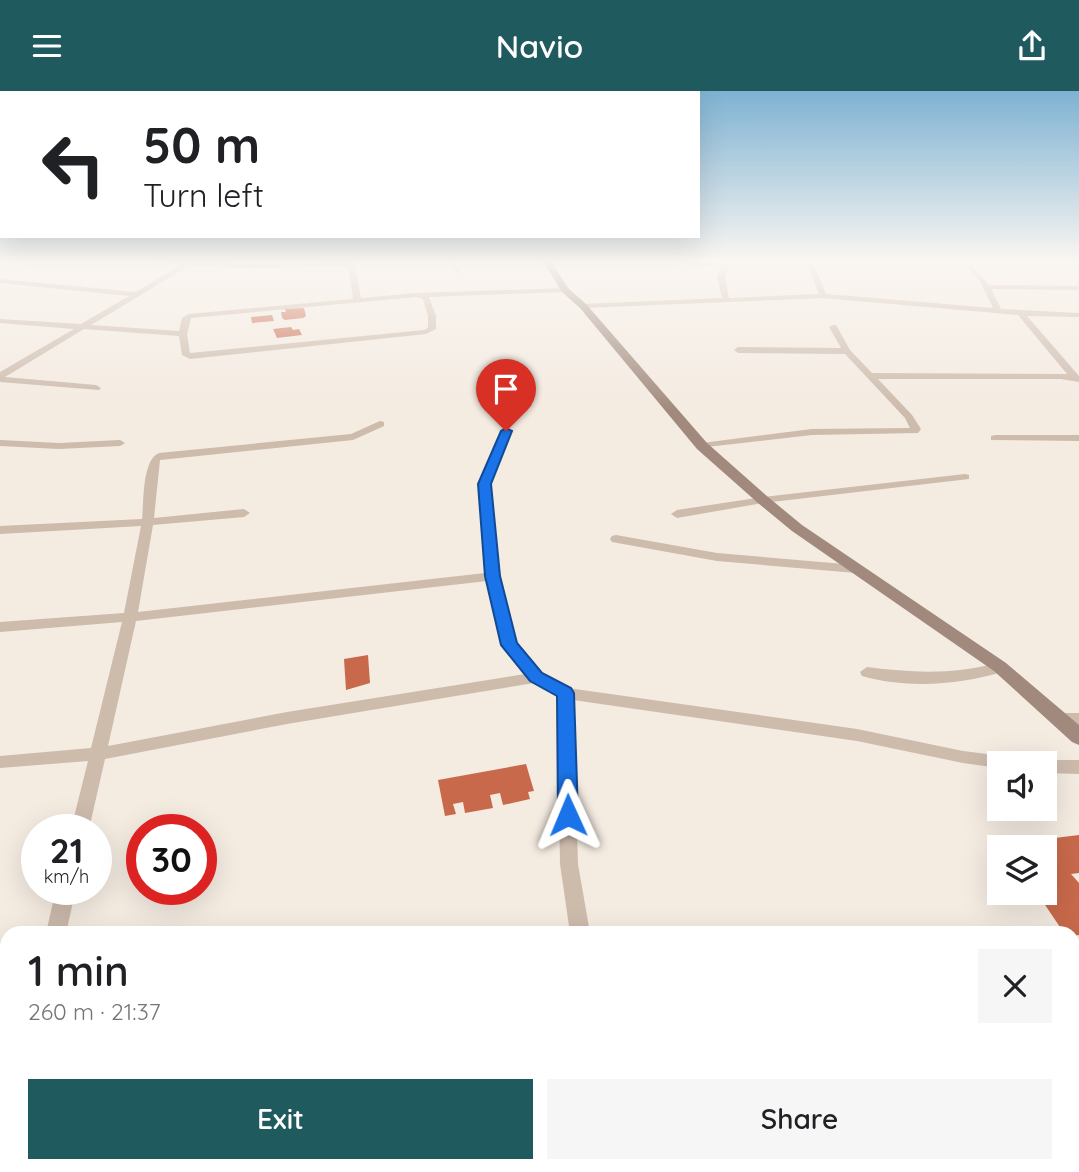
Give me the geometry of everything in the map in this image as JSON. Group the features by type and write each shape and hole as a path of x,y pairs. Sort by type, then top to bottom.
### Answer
{"street":[{"path":"0,377 110,310"},
{"path":"244,310 186,318 183,334 186,355 426,333 432,329 430,310"},
{"path":"587,310 702,446 763,500 856,569 1000,667 1079,737"},
{"path":"992,310 1079,315"},
{"path":"1020,313 1077,378"},
{"path":"0,321 183,334"},
{"path":"702,446 812,432 914,431 916,429 909,417 847,351 833,327"},
{"path":"738,349 847,351"},
{"path":"870,376 1077,378"},
{"path":"0,377 96,388"},
{"path":"83,814 130,617 148,522 153,464 156,458 163,455 353,437 380,424"},
{"path":"506,431 484,484 492,576 509,645 536,677 565,693 857,735 987,760"},
{"path":"995,438 1079,438"},
{"path":"0,443 59,446 120,443"},
{"path":"677,514 763,500 965,477"},
{"path":"0,530 148,522 244,513"},
{"path":"616,539 717,557 856,569"},
{"path":"0,627 130,617 492,576"},
{"path":"867,672 951,680 976,676 1000,667"},
{"path":"0,762 97,754 287,718 536,677"},
{"path":"565,693 569,864 579,926"},
{"path":"1057,719 1079,719"},
{"path":"1057,767 1079,767"},
{"path":"58,926 62,905"}],"building":[{"path":"305,310 306,316 285,320 281,312"},
{"path":"272,315 274,321 252,323 251,317"},
{"path":"291,327 293,330 299,329 302,335 277,338 273,329"},
{"path":"368,655 370,683 346,690 344,659"},
{"path":"526,764 534,791 528,792 530,799 503,805 500,793 490,795 493,808 465,813 463,802 453,804 456,814 445,816 438,780"},
{"path":"1079,835 1079,873 1071,874 1079,883 1079,926 1059,926 1045,905 1057,905 1057,838"}],"route":[{"path":"506,431 484,484 492,576 509,645 536,677 565,693 568,815"}]}
